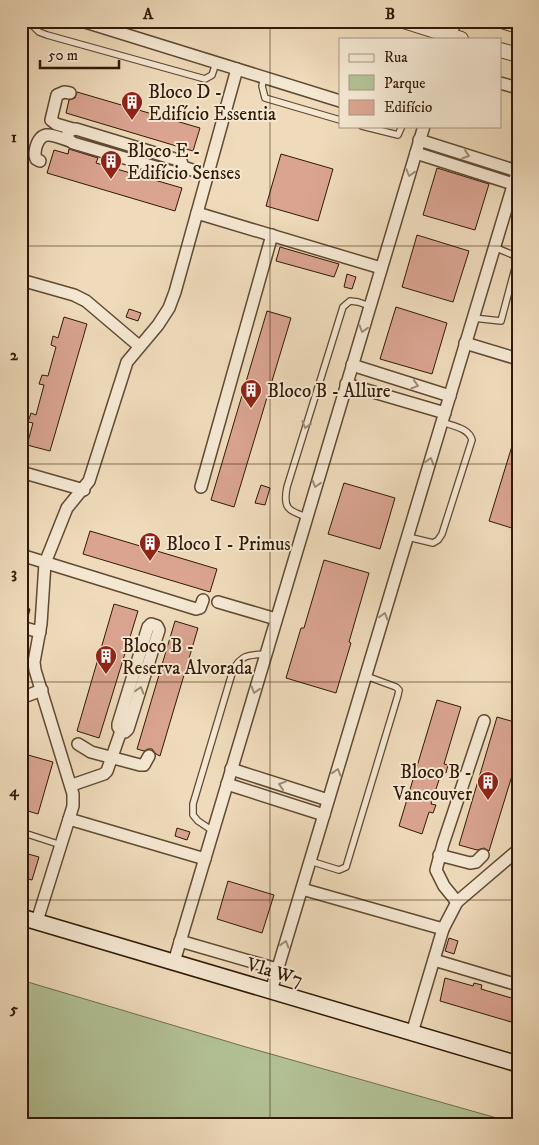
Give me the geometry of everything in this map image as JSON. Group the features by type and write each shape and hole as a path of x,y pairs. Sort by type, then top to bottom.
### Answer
{"main road":[{"name":"Vla W7","path":"21,917 518,1064"}],"street":[{"path":"82,21 339,101"},
{"path":"404,21 454,38 455,21"},
{"path":"502,21 518,26"},
{"path":"502,51 518,55"},
{"path":"37,921 73,806 72,785 34,662 40,632 45,562 67,508 84,490 89,481 127,362 158,325 169,308 237,69"},
{"path":"502,84 518,88"},
{"path":"70,93 64,92 57,95 51,120 56,124 181,161 183,167"},
{"path":"174,962 423,128"},
{"path":"70,141 68,134 73,129"},
{"path":"40,161 34,155 38,141 42,135 46,134 174,172 179,172 183,167"},
{"path":"271,991 518,170 420,140"},
{"path":"416,153 513,184"},
{"path":"183,167 208,175"},
{"path":"197,213 381,268"},
{"path":"201,486 272,235"},
{"path":"21,280 74,295 86,301 139,346"},
{"path":"465,344 518,359"},
{"path":"352,365 450,396"},
{"path":"346,384 443,417"},
{"path":"21,472 84,490"},
{"path":"21,555 196,609 200,608 203,600"},
{"path":"218,602 276,619"},
{"path":"72,785 104,774 121,731 118,724 148,627 151,624 157,626 159,630 128,729 125,732 121,731"},
{"path":"21,627 40,632"},
{"path":"21,698 42,690"},
{"path":"456,902 444,886 436,870 484,721"},
{"path":"78,744 91,752 140,765 144,765 149,756"},
{"path":"231,769 328,800"},
{"path":"227,784 324,815"},
{"path":"70,818 205,859"},
{"path":"412,1033 444,929 456,902 518,850"},
{"path":"440,855 470,863 476,862 483,855"},
{"path":"302,889 444,929"},
{"path":"180,940 277,969"},
{"path":"434,960 518,985"}],"lane":[{"path":"32,21 32,25 39,32 47,35 205,79 212,75 216,63"},
{"path":"264,78 262,86 265,98 339,120"},
{"path":"370,128 398,135 401,128"},
{"path":"473,318 501,321 518,257 494,247"},
{"path":"307,517 296,514 286,504 287,487 343,306 350,301 370,306"},
{"path":"408,537 433,543 442,534 472,440 467,431 443,417"},
{"path":"213,831 198,821 193,815 195,795 233,670 238,661 246,656 266,654"},
{"path":"310,861 339,870 346,867 381,752 398,690 396,687 366,676"},
{"path":"21,832 61,845"}],"green space":[{"path":"21,980 246,1047 518,1124 21,1124"}],"building":[{"name":"Bloco D - Edifício Essentia","path":"77,92 200,128 193,151 66,113 69,100 75,98"},
{"name":"Bloco E - Edifício Senses","path":"69,149 98,158 96,163 182,188 175,211 47,173 54,150 68,154"},
{"path":"281,154 333,169 318,221 266,206"},
{"path":"437,168 489,184 475,230 423,215"},
{"path":"417,235 469,251 453,302 402,287"},
{"path":"280,247 339,264 334,277 276,261"},
{"path":"347,274 356,277 352,289 344,287"},
{"path":"396,307 447,323 432,374 380,359"},
{"path":"129,309 141,313 138,321 126,317"},
{"name":"Bloco B - Allure","path":"267,311 291,318 234,507 211,500"},
{"path":"64,317 87,324 50,451 27,445 33,423 28,422 31,413 36,415 44,385 39,384 42,375 48,376 56,347 51,345 53,336 58,338"},
{"path":"516,433 518,433 518,519 515,529 489,521"},
{"path":"344,483 395,498 380,549 328,534"},
{"path":"261,485 270,488 265,505 255,503"},
{"name":"Bloco I - Primus","path":"90,531 217,569 210,592 83,554"},
{"path":"324,560 369,573 336,693 286,678 301,628 304,628"},
{"name":"Bloco B - Reserva Alvorada","path":"114,604 138,611 99,738 77,731"},
{"path":"21,607 30,609 27,621 21,620"},
{"path":"175,621 198,628 160,756 152,749 144,751 137,749"},
{"path":"437,700 461,707 444,764 448,765 446,773 442,771 431,804 436,805 433,813 429,812 422,834 399,826"},
{"name":"Bloco B - Vancouver","path":"497,717 518,723 518,756 489,851 484,848 477,850 459,845"},
{"path":"21,753 53,762 38,814 21,809"},
{"path":"177,828 190,832 187,840 175,836"},
{"path":"21,852 39,857 32,880 21,877"},
{"path":"228,881 274,895 262,933 217,919"},
{"path":"449,938 458,941 454,954 445,951"},
{"path":"445,978 473,986 474,983 482,985 481,989 518,1000 518,1024 440,1001"}],"place":[{"name":"Bloco D - Edifício Essentia","path":"132,121"},
{"name":"Bloco E - Edifício Senses","path":"111,180"},
{"name":"Bloco B - Allure","path":"251,409"},
{"name":"Bloco I - Primus","path":"150,562"},
{"name":"Bloco B - Reserva Alvorada","path":"106,675"},
{"name":"Bloco B - Vancouver","path":"488,801"}]}
